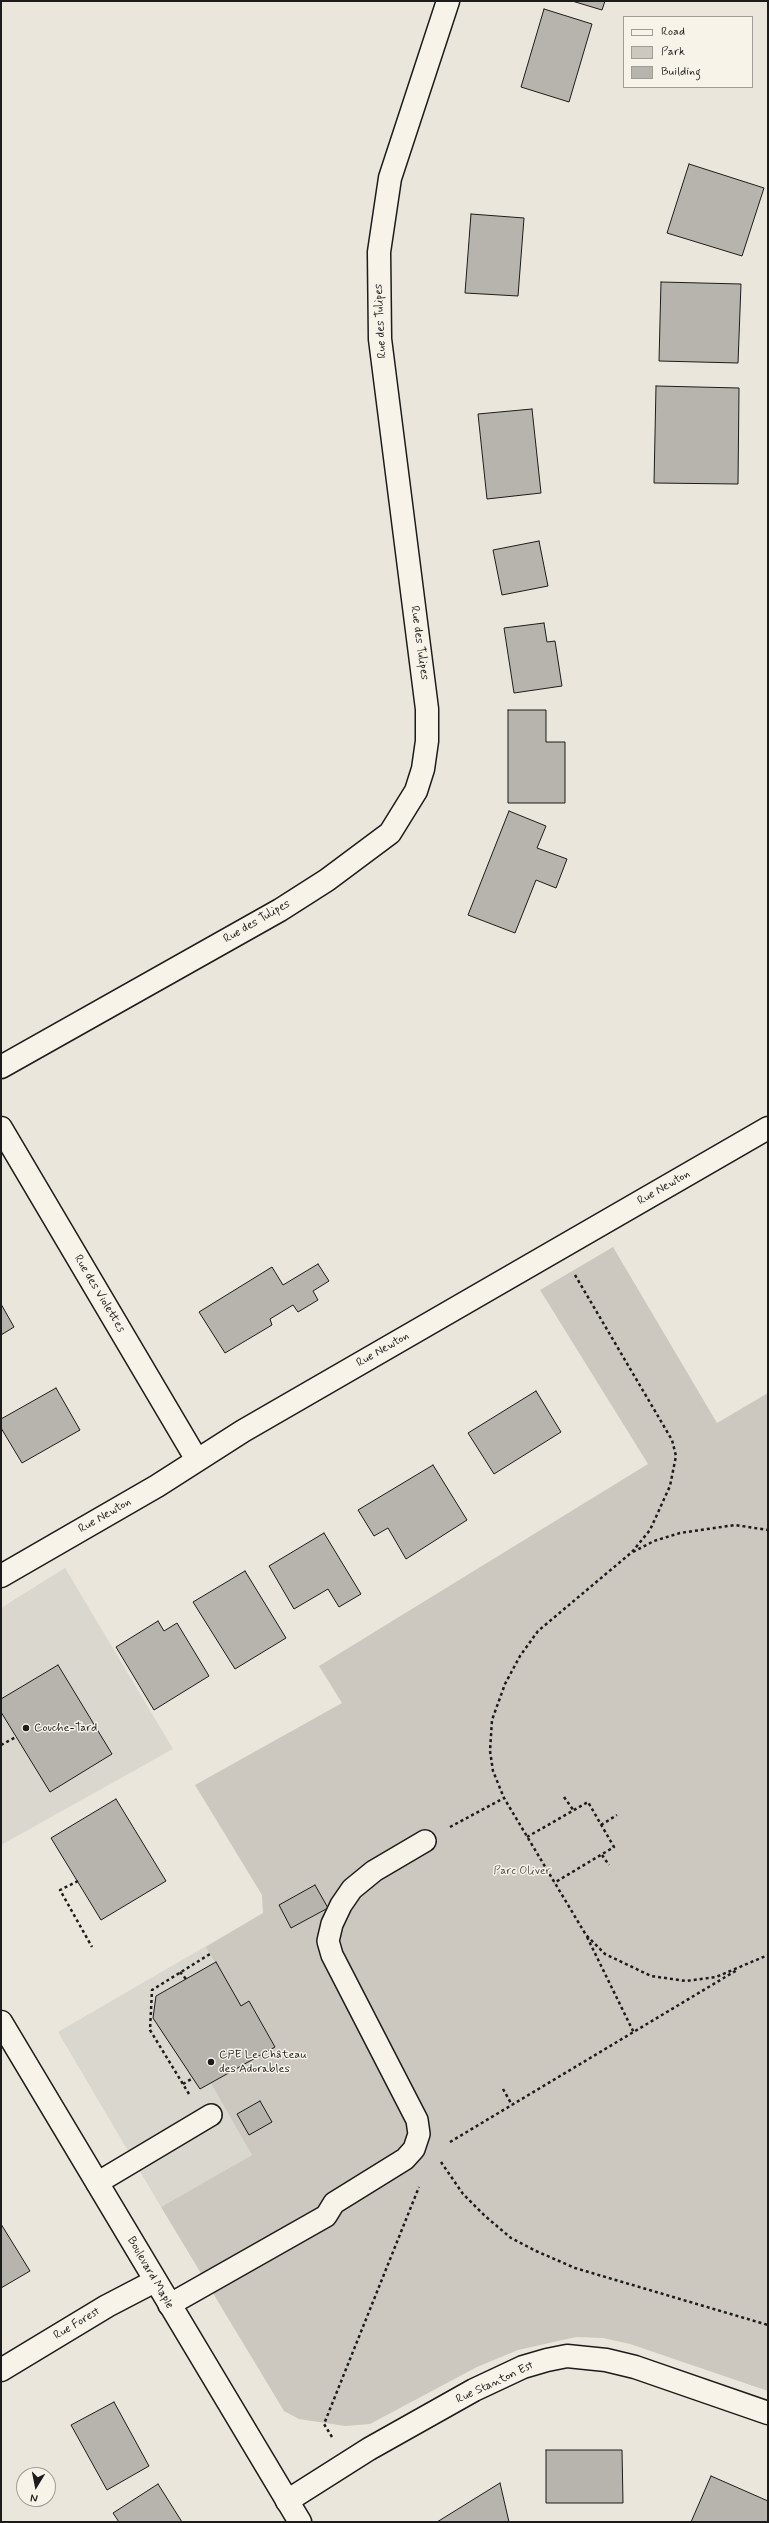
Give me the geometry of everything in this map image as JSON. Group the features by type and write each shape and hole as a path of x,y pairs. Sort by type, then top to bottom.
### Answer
{"street":[{"name":"Rue des Tulipes","path":"1,1067 280,910 327,880 390,833 416,791 424,769 427,741 427,709 380,339 379,252 390,178 448,1"},
{"name":"Rue des Violettes","path":"1,1128 197,1460"},
{"name":"Rue Newton","path":"1,1576 197,1460 768,1128"},
{"name":"Boulevard Maple","path":"1,2022 168,2305 300,2522"},
{"name":"Rue Forest","path":"1,2370 107,2306 154,2281"},
{"name":"Rue Stanton Est","path":"287,2501 369,2450 474,2390 523,2367 567,2356 587,2358 635,2367 768,2413"}],"lane":[{"path":"168,2305 326,2216 334,2203 405,2159 414,2149 419,2134 418,2120 332,1955 328,1940 332,1924 341,1905 352,1889 374,1871 425,1841"},
{"path":"97,2184 211,2115"}],"path":[{"path":"574,1273 672,1440 676,1456 670,1486 650,1530 632,1552 538,1631 520,1656 505,1684 492,1720 490,1751 493,1770 504,1798 586,1935 634,2034"},
{"path":"632,1552 654,1541 680,1533 735,1525 768,1530"},
{"path":"1,1745 16,1737"},
{"path":"564,1797 574,1811"},
{"path":"425,1841 504,1798"},
{"path":"527,1837 588,1802 614,1847 554,1883"},
{"path":"601,1825 617,1815"},
{"path":"602,1855 609,1865"},
{"path":"78,1881 60,1890 92,1947"},
{"path":"586,1935 605,1954 651,1976 694,1980 716,1978 768,1955"},
{"path":"175,2072 150,2030 152,1990 210,1954"},
{"path":"447,2143 634,2034 745,1966"},
{"path":"180,1972 186,1979"},
{"path":"183,2084 193,2078"},
{"path":"503,2089 512,2105"},
{"path":"438,2157 463,2194 485,2216 511,2238 536,2251 575,2268 768,2325"},
{"path":"324,2424 422,2180"}],"shaded area":[{"path":"65,1568 173,1749 1,1845 1,1608"},
{"name":"CPE Le Château des Adorables","path":"263,1913 325,2024 252,2155 161,2207 58,2032"}],"green space":[{"name":"Parc Oliver","path":"613,1247 717,1423 768,1393 768,2391 630,2344 603,2338 576,2337 518,2350 477,2367 370,2424 345,2426 299,2419 284,2411 161,2207 252,2155 211,2083 275,2046 249,2001 241,2006 206,1947 263,1913 262,1895 195,1785 342,1703 319,1666 648,1464 540,1290"}],"building":[{"path":"572,1 605,1 602,10"},
{"path":"544,9 592,24 569,102 521,87"},
{"path":"689,164 764,188 742,256 667,233"},
{"path":"471,214 524,218 518,296 465,293"},
{"path":"661,282 741,284 738,363 659,361"},
{"path":"656,386 739,388 738,484 654,483"},
{"path":"532,409 541,493 487,499 478,414"},
{"path":"539,541 548,586 502,595 493,550"},
{"path":"544,623 547,642 555,641 562,686 514,693 504,628"},
{"path":"508,710 546,710 546,742 565,742 565,803 508,803"},
{"path":"509,811 546,826 537,848 567,859 556,888 536,880 515,933 468,915"},
{"path":"318,1264 329,1281 313,1291 318,1300 298,1312 293,1305 270,1319 272,1325 225,1353 199,1312 272,1267 283,1285"},
{"path":"1,1304 14,1327 1,1335"},
{"path":"56,1388 80,1430 22,1463 1,1428 1,1419"},
{"path":"536,1391 561,1432 494,1474 468,1433"},
{"path":"433,1465 467,1520 406,1559 388,1528 374,1536 358,1510"},
{"path":"324,1533 361,1594 339,1607 328,1589 294,1609 269,1566"},
{"path":"245,1571 286,1638 235,1669 193,1602"},
{"path":"158,1621 164,1631 177,1623 209,1676 154,1710 116,1647"},
{"path":"58,1665 112,1754 50,1792 1,1712 1,1699"},
{"path":"116,1799 166,1881 101,1920 51,1838"},
{"path":"315,1885 328,1908 291,1928 279,1905"},
{"path":"216,1962 241,2006 249,2001 275,2047 200,2089 153,2018 156,1996"},
{"path":"260,2101 272,2122 249,2135 237,2114"},
{"path":"1,2224 30,2271 1,2288"},
{"path":"114,2402 149,2466 107,2490 71,2425"},
{"path":"546,2450 622,2450 623,2503 546,2503"},
{"path":"711,2476 768,2501 768,2522 691,2522"},
{"path":"500,2483 509,2522 437,2522"},
{"path":"158,2484 182,2522 119,2522 113,2513"}],"place":[{"name":"Couche-Tard","path":"26,1728"},
{"name":"CPE Le Château des Adorables","path":"211,2062"}]}
